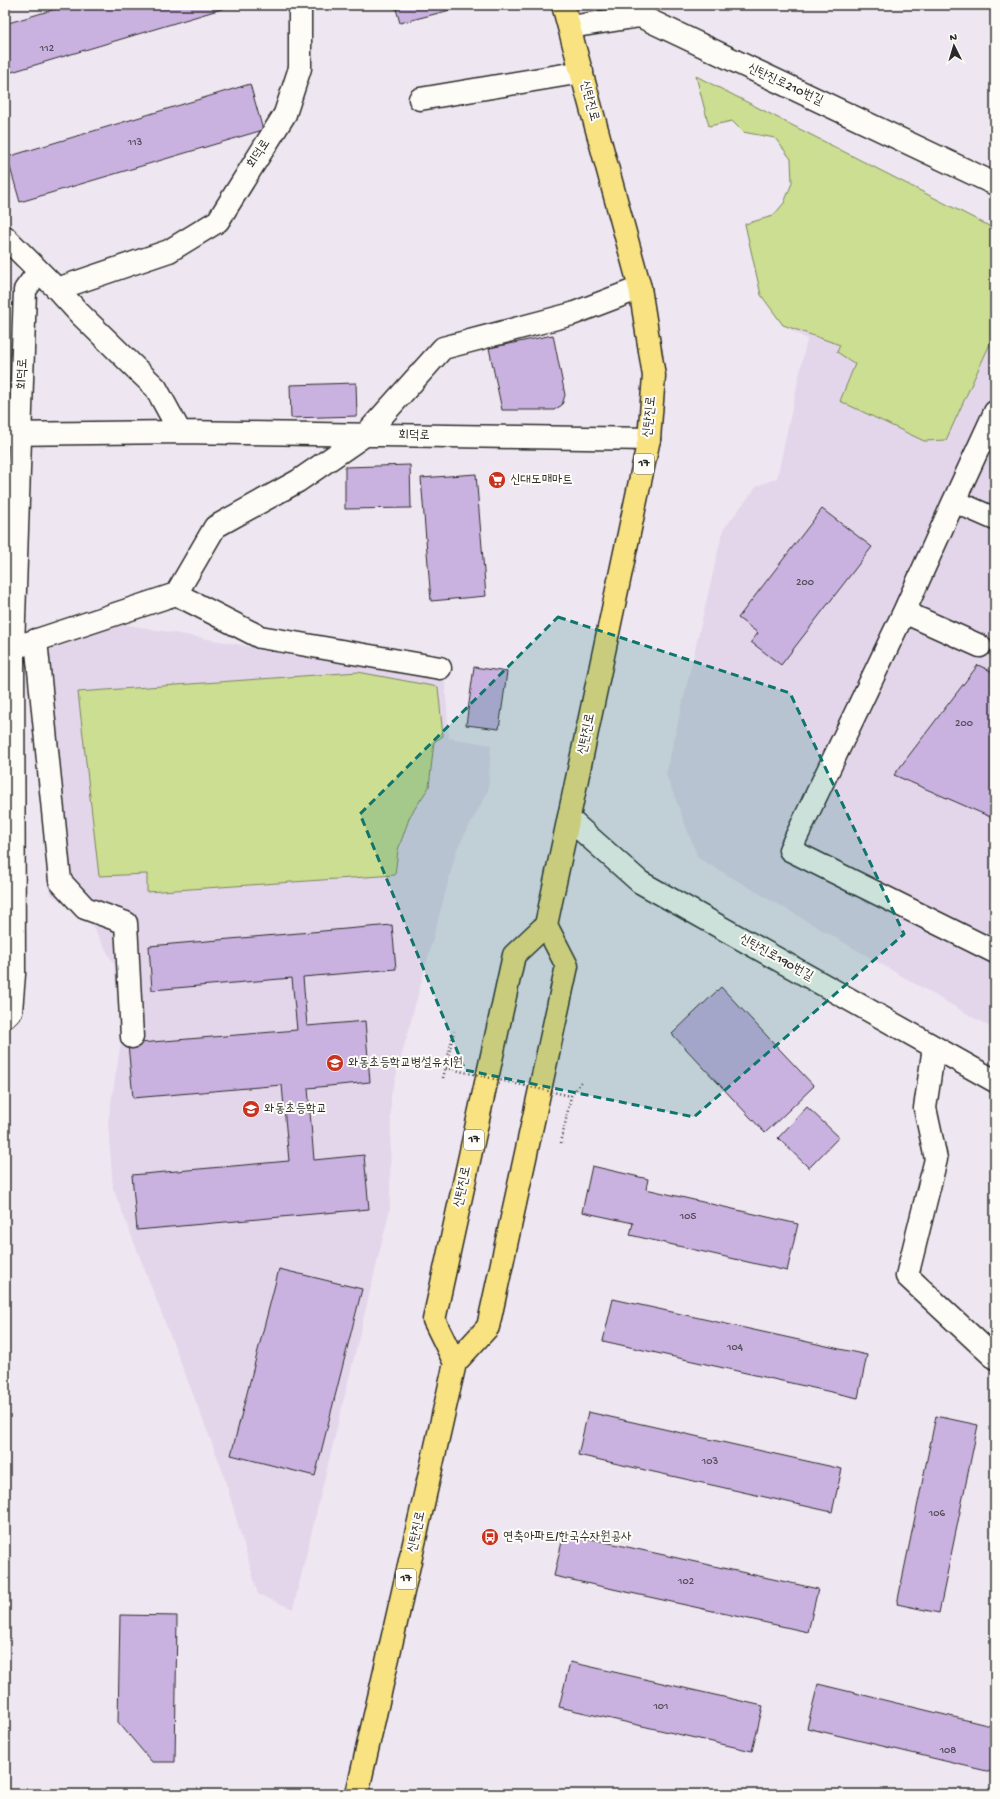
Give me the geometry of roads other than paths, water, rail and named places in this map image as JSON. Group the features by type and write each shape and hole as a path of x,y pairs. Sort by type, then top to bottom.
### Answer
{"main road":[{"name":"신탄진로","path":"455,1363 434,1320 514,955 546,925 649,439 654,376 640,288 563,5"},
{"name":"신탄진로","path":"357,1794 455,1363 488,1327 567,966 546,925"}],"street":[{"name":"회덕로","path":"58,289 169,251 218,221 285,114 300,68 300,5"},
{"name":"신탄진로210번길","path":"570,27 640,16 995,184"},
{"path":"420,99 582,72"},
{"path":"5,237 58,289 80,314 156,388 180,432"},
{"name":"회덕로","path":"5,1017 11,1011 13,434 25,290 39,271"},
{"path":"13,648 176,594 215,527 298,482 365,435 442,348 572,314 640,288"},
{"path":"995,412 904,612 790,850 995,952"},
{"name":"회덕로","path":"13,434 180,432 649,439"},
{"path":"954,500 995,519"},
{"path":"176,594 260,637 440,668"},
{"path":"904,612 980,646"},
{"path":"36,640 60,881 85,908 126,923 132,1037"},
{"name":"신탄진로190번길","path":"569,819 640,882 995,1081"},
{"path":"934,1047 925,1108 936,1159 907,1276 995,1358"}],"place":[{"name":"신대도매마트","path":"497,480"},
{"name":"와동초등학교병설유치원","path":"335,1063"},
{"name":"와동초등학교","path":"251,1109"},
{"name":"연축아파트/한국수자원공사","path":"490,1537"}]}
